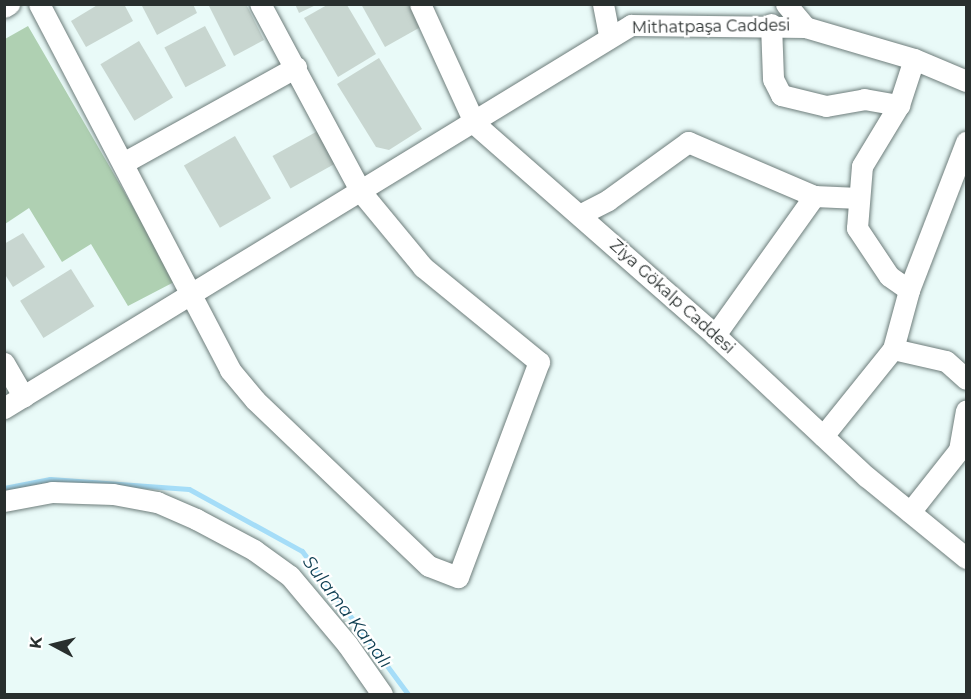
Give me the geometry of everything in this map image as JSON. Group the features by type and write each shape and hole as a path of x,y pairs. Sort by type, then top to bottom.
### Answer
{"street":[{"path":"4,7 9,4"},
{"path":"39,4 230,370 255,400 429,566 458,577 539,362 423,267 361,192 296,67 260,4"},
{"name":"Ziya Gökalp Caddesi","path":"420,4 475,123 581,214 823,436 966,558"},
{"path":"603,4 609,35"},
{"path":"786,4 805,27"},
{"path":"771,24 773,78 781,95 826,106 864,99 899,105"},
{"name":"Mithatpaşa Caddesi","path":"4,408 475,123 609,35 631,25 771,24 805,27 914,59 966,81"},
{"path":"909,290 889,276 857,228 862,166 899,105 914,59"},
{"path":"123,163 296,67"},
{"path":"581,214 688,142 814,196 859,198"},
{"path":"823,436 893,349 909,290 966,142"},
{"path":"715,335 814,196"},
{"path":"893,349 946,361 966,379"},
{"path":"4,363 24,397"},
{"path":"910,512 959,450 966,411"},
{"path":"4,501 52,492 113,494 157,502 196,519 254,550 290,576 347,644 382,694"}],"green space":[{"path":"28,26 176,281 128,306 91,244 62,262 29,208 5,224 5,39"}],"building":[{"path":"99,4 124,4 133,21 86,47 71,21"},
{"path":"141,4 193,4 197,13 157,35"},
{"path":"208,4 246,4 264,40 234,56"},
{"path":"295,4 318,4 299,13"},
{"path":"361,4 416,4 426,24 385,47"},
{"path":"327,5 347,5 376,54 338,77 304,18"},
{"path":"205,26 226,66 186,87 164,48"},
{"path":"139,41 173,98 134,121 100,64"},
{"path":"379,58 422,129 389,150 376,147 337,84"},
{"path":"325,127 343,159 290,188 273,156"},
{"path":"235,136 271,198 220,228 184,166"},
{"path":"23,233 45,267 13,287 4,273 4,244"},
{"path":"71,269 94,306 43,338 20,301"}],"waterway":[{"name":"Sulama Kanalı","path":"4,488 50,479 189,489 302,551 408,694"}]}
